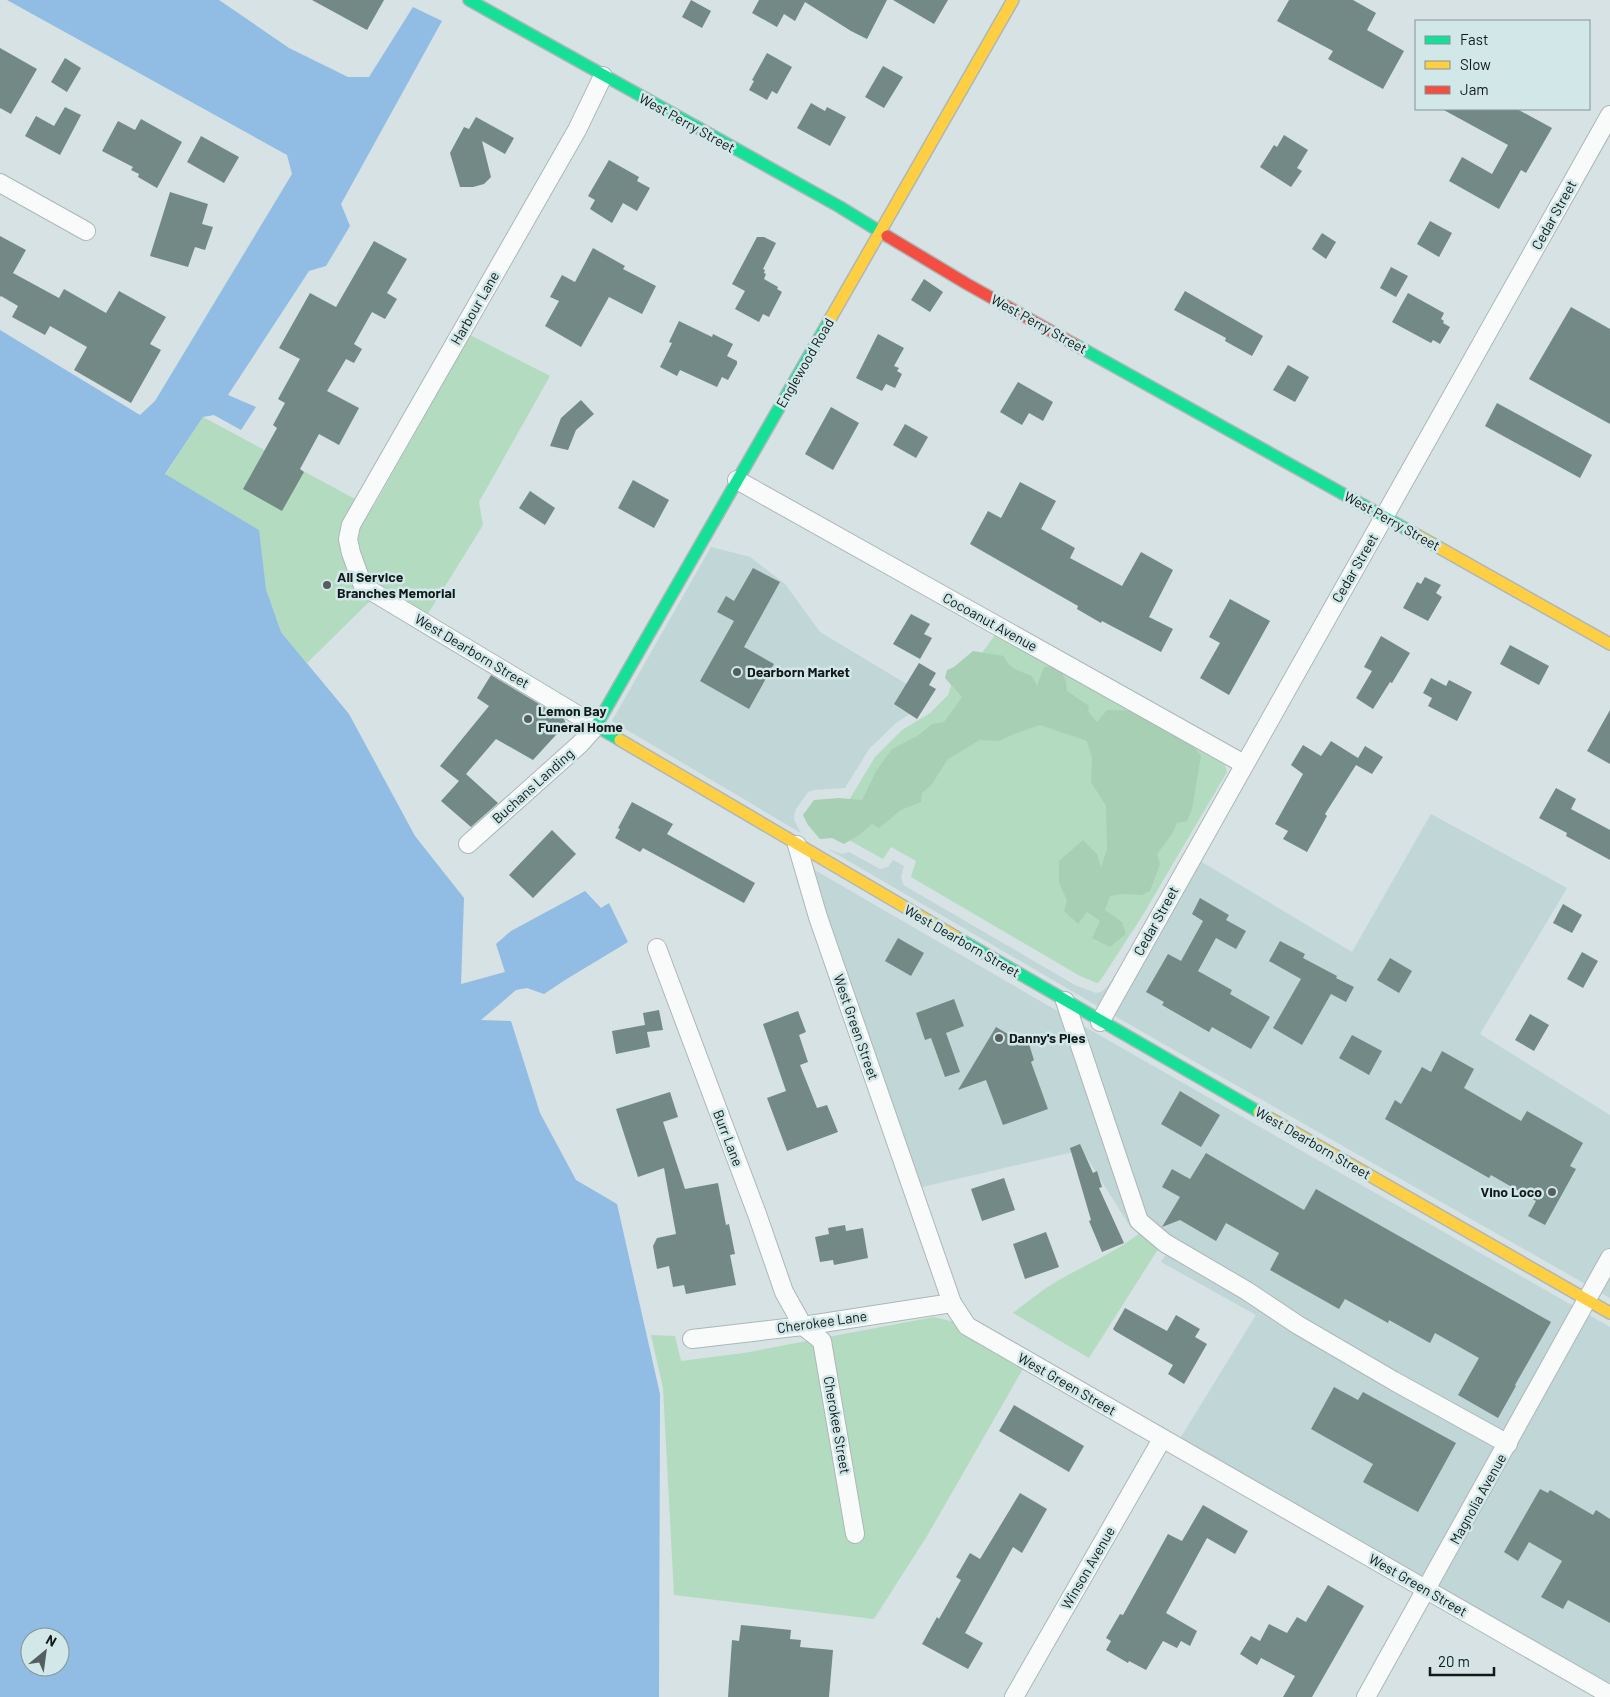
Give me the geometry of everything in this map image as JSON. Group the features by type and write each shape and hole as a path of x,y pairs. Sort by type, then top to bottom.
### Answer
{"street":[{"name":"West Perry Street","path":"469,0 840,207 967,284 1610,644"},
{"name":"Englewood Road","path":"596,726 1013,0"},
{"name":"Harbour Lane","path":"348,539 351,525 577,130 603,76"},
{"name":"Cedar Street","path":"1100,1022 1610,115"},
{"path":"0,183 86,230"},
{"name":"Cocoanut Avenue","path":"737,480 1244,764"},
{"name":"West Dearborn Street","path":"348,539 364,586 596,726 1100,1022 1610,1313"},
{"name":"Buchans Landing","path":"468,844 580,744 596,726"},
{"name":"West Green Street","path":"797,845 818,918 952,1303 966,1326 1610,1695"},
{"name":"Burr Lane","path":"657,948 757,1214 784,1292 803,1326"},
{"path":"1065,1001 1139,1221 1165,1243 1246,1291 1298,1325 1508,1444"},
{"name":"Magnolia Avenue","path":"1366,1697 1610,1258"},
{"name":"Cherokee Lane","path":"692,1339 803,1326 952,1303"},
{"name":"Cherokee Street","path":"803,1326 822,1341 855,1534"},
{"name":"Winson Avenue","path":"1014,1697 1162,1439"}],"shaded area":[{"path":"711,547 750,557 785,584 820,632 930,698 896,723 869,749 845,788 808,792 794,815 794,820 801,833 612,721"},
{"path":"1431,814 1567,888 1480,1034 1610,1115 1610,1298 1106,1011 828,849 842,854 849,852 880,869 888,867 893,860 904,866 901,877 905,886 1075,985 1096,993 1101,992 1107,987 1150,923 1190,855 1352,952"},
{"path":"806,865 1610,1327 1610,1697 1173,1450 1256,1315 1161,1262 1168,1251 1137,1224 1131,1228 1082,1150 918,1188"}],"green space":[{"path":"470,335 550,376 479,502 483,525 421,625 373,598 307,663 281,632 266,589 263,567 220,507 165,475 203,417 355,499 374,506"},
{"path":"998,631 1218,756 1224,763 1227,772 1141,918 1097,983 1080,976 911,877 916,861 891,847 883,859 831,830 875,757 902,730 930,713 948,695 953,680 979,657"},
{"path":"973,651 1004,656 1012,667 1032,676 1037,686 1044,667 1059,666 1066,681 1067,691 1089,706 1088,711 1097,722 1107,710 1144,711 1186,735 1201,756 1192,809 1187,821 1177,823 1172,834 1157,854 1160,864 1150,891 1142,895 1122,894 1110,896 1105,910 1122,922 1126,934 1110,947 1092,938 1100,921 1087,912 1078,924 1064,911 1067,900 1059,883 1059,861 1083,840 1097,854 1101,867 1107,849 1106,806 1091,782 1092,758 1087,741 1040,725 999,741 980,740 948,759 932,784 922,793 921,802 901,810 879,828 872,824 844,844 832,838 820,839 808,825 803,815 814,800 839,798 862,800 876,771 892,749 919,735 932,724 944,722 962,697 945,678 947,670 954,667"},
{"path":"1140,1233 1160,1246 1089,1358 1013,1313 1052,1284 1113,1251"},
{"path":"934,1317 954,1322 1024,1367 927,1536 874,1619 674,1595 663,1388 651,1335 675,1336 681,1361 744,1353"}],"water":[{"path":"7,0 219,0 289,48 348,77 369,77 413,7 442,21 341,204 350,226 326,266 309,271 228,395 256,407 241,430 214,415 203,417 165,474 259,530 266,589 281,632 349,714 415,836 464,898 461,984 505,972 496,944 511,931 585,891 601,908 609,903 628,942 544,994 527,988 516,990 481,1020 511,1021 540,1113 576,1180 617,1204 660,1394 659,1697 0,1697 0,330 140,415 155,401 292,174 287,155"}],"building":[{"path":"312,0 384,0 367,30"},
{"path":"691,0 711,11 702,28 682,17"},
{"path":"759,0 887,0 867,39 805,2 795,21 784,14 777,27 752,13"},
{"path":"893,0 948,0 934,24"},
{"path":"1289,0 1353,0 1376,13 1367,30 1404,51 1383,89 1328,59 1333,51 1277,21"},
{"path":"0,48 37,69 11,114 0,108"},
{"path":"767,53 792,67 777,94 772,91 767,100 749,90 754,81 752,80"},
{"path":"65,58 81,68 67,92 51,82"},
{"path":"883,66 903,77 884,108 865,97"},
{"path":"811,103 825,111 827,107 846,117 830,146 797,128"},
{"path":"65,107 81,115 60,155 25,136 36,116 54,126"},
{"path":"1444,110 1519,110 1552,128 1526,173 1521,170 1499,209 1449,181 1462,157 1492,174 1508,145"},
{"path":"476,117 514,138 505,154 482,141 491,177 484,184 473,187 460,187 450,153 464,127 469,129"},
{"path":"141,119 182,142 157,188 138,177 139,174 131,170 133,167 102,151 118,121 135,130"},
{"path":"1284,135 1308,150 1297,168 1302,171 1291,187 1260,167 1274,145 1277,147"},
{"path":"201,136 239,157 224,183 187,162"},
{"path":"609,160 639,177 637,181 650,188 637,211 623,203 612,223 590,209 595,200 588,196"},
{"path":"170,192 208,204 202,224 213,227 205,250 195,247 188,267 150,256"},
{"path":"1430,221 1452,233 1439,257 1417,244"},
{"path":"1322,233 1336,242 1326,259 1312,249"},
{"path":"0,236 26,250 13,273 59,298 64,289 106,313 119,291 166,317 150,344 161,350 131,403 74,370 87,347 50,326 45,335 12,317 18,306 0,297"},
{"path":"757,237 764,237 776,243 763,269 766,274 764,279 778,287 777,289 782,292 769,317 763,314 759,322 735,309 745,291 732,284"},
{"path":"374,241 407,259 387,293 397,299 385,319 372,312 354,344 362,349 354,363 346,359 327,391 359,408 339,445 319,434 300,469 304,472 282,511 243,489 277,428 273,425 285,403 278,399 300,359 279,348 310,293 336,307"},
{"path":"593,248 625,266 623,269 656,286 642,314 609,297 581,347 545,326 559,301 550,297 562,275 575,282"},
{"path":"1391,267 1408,276 1396,297 1380,288"},
{"path":"924,279 943,292 930,312 911,300"},
{"path":"1185,291 1263,336 1252,356 1225,341 1226,338 1174,310"},
{"path":"1408,293 1444,313 1441,319 1444,321 1443,323 1450,327 1440,344 1433,340 1431,343 1392,322"},
{"path":"1571,307 1610,329 1610,424 1529,379"},
{"path":"679,321 712,337 713,334 733,344 727,356 737,361 737,364 728,380 722,377 717,387 680,370 677,376 660,367 672,343 669,342"},
{"path":"878,334 904,348 894,366 899,368 897,371 902,374 895,388 886,384 882,391 856,378"},
{"path":"1288,365 1309,377 1295,402 1273,390"},
{"path":"1018,382 1053,402 1043,421 1029,413 1022,425 1000,412"},
{"path":"581,400 594,414 576,430 568,450 550,446 561,418"},
{"path":"1497,403 1592,455 1580,478 1485,426"},
{"path":"831,407 859,423 833,470 805,454"},
{"path":"905,424 928,437 916,458 893,445"},
{"path":"633,480 669,500 654,528 618,508"},
{"path":"1020,482 1056,501 1041,529 1075,548 1070,558 1122,586 1141,552 1173,570 1149,617 1173,629 1161,652 1102,621 1101,623 1077,609 1078,606 970,544 988,511 1001,518"},
{"path":"530,491 555,508 545,525 519,508"},
{"path":"753,568 780,582 744,647 774,664 749,709 700,681 734,621 717,612 726,596 734,601"},
{"path":"1425,577 1441,585 1436,593 1442,597 1428,621 1403,608 1417,582 1421,584"},
{"path":"1230,599 1270,621 1229,695 1200,678 1220,643 1209,637"},
{"path":"911,614 930,624 924,634 932,638 920,659 893,644"},
{"path":"1381,636 1410,653 1392,683 1390,682 1373,709 1356,698 1372,671 1364,667"},
{"path":"1510,645 1549,666 1539,685 1500,664"},
{"path":"919,663 936,673 929,685 936,689 917,719 894,704"},
{"path":"491,675 564,719 566,724 533,760 496,739 466,774 498,803 471,827 441,801 459,781 440,766 489,706 477,698"},
{"path":"1431,678 1446,686 1449,680 1472,692 1457,721 1428,706 1432,698 1423,693"},
{"path":"1610,710 1610,764 1587,751"},
{"path":"1331,741 1358,758 1365,746 1383,757 1372,774 1356,765 1325,814 1327,816 1307,852 1283,839 1288,831 1275,824 1303,774 1291,765 1303,745 1321,756"},
{"path":"1556,788 1576,799 1571,809 1610,830 1610,860 1566,836 1567,833 1539,818"},
{"path":"632,802 673,824 667,834 755,883 744,903 643,848 640,852 615,838 620,829 618,828"},
{"path":"552,830 576,854 533,898 509,875"},
{"path":"1200,898 1229,915 1226,920 1246,931 1236,949 1216,938 1198,971 1232,990 1230,994 1270,1017 1251,1049 1212,1027 1209,1032 1162,1005 1164,1002 1146,992 1168,954 1181,961 1203,921 1192,914"},
{"path":"1563,904 1582,915 1572,933 1553,923"},
{"path":"898,938 924,953 911,976 885,961"},
{"path":"1280,941 1305,954 1303,958 1354,987 1346,1002 1331,994 1302,1045 1273,1028 1301,979 1269,961"},
{"path":"1582,952 1598,961 1583,988 1567,979"},
{"path":"1390,958 1412,971 1399,993 1377,980"},
{"path":"954,999 964,1026 946,1033 960,1072 945,1077 931,1038 925,1040 916,1013"},
{"path":"659,1010 663,1030 647,1032 650,1047 616,1054 612,1031 645,1025 643,1013"},
{"path":"798,1011 806,1032 799,1035 808,1062 800,1065 817,1108 827,1105 838,1132 787,1151 767,1098 786,1091 763,1024"},
{"path":"1530,1014 1549,1025 1534,1051 1515,1040"},
{"path":"996,1027 1023,1043 1028,1041 1034,1060 1031,1062 1048,1109 1003,1125 986,1080 958,1090"},
{"path":"1352,1035 1382,1051 1369,1075 1339,1058"},
{"path":"1442,1051 1474,1069 1464,1088 1521,1121 1527,1111 1583,1143 1570,1166 1576,1169 1545,1225 1528,1216 1536,1201 1491,1175 1489,1178 1385,1119 1395,1100 1401,1104 1422,1067 1431,1072"},
{"path":"1180,1091 1220,1115 1201,1147 1161,1124"},
{"path":"670,1092 678,1117 663,1122 685,1189 718,1183 726,1225 729,1224 735,1254 730,1255 736,1285 686,1294 684,1285 673,1287 669,1266 657,1269 653,1246 657,1238 676,1234 664,1168 638,1177 616,1109"},
{"path":"1080,1144 1093,1173 1097,1171 1102,1187 1099,1188 1124,1243 1102,1252 1089,1221 1091,1220 1070,1148"},
{"path":"1206,1153 1304,1210 1316,1189 1551,1322 1498,1418 1458,1395 1479,1358 1435,1333 1430,1343 1389,1320 1388,1323 1345,1299 1339,1309 1270,1270 1279,1253 1226,1223 1216,1241 1180,1220 1162,1227 1180,1197 1162,1187 1172,1169 1190,1179"},
{"path":"1004,1178 1015,1210 982,1221 971,1189"},
{"path":"845,1225 846,1231 863,1228 868,1258 834,1265 833,1260 820,1262 815,1237 829,1234 828,1228"},
{"path":"1046,1232 1059,1267 1025,1279 1013,1244"},
{"path":"1125,1308 1167,1331 1176,1315 1200,1329 1195,1337 1207,1344 1184,1384 1168,1374 1173,1365 1113,1329"},
{"path":"1334,1387 1358,1400 1363,1392 1456,1443 1418,1512 1363,1482 1373,1464 1311,1429"},
{"path":"1014,1405 1084,1446 1069,1472 999,1431"},
{"path":"1540,1489 1548,1493 1550,1490 1593,1515 1596,1510 1610,1519 1610,1623 1568,1600 1563,1609 1541,1597 1562,1561 1529,1542 1518,1561 1504,1552"},
{"path":"1020,1493 1047,1509 1022,1553 1013,1547 965,1633 983,1643 968,1669 922,1644 937,1617 939,1619 961,1580 956,1577 970,1553 980,1559"},
{"path":"1203,1505 1248,1531 1235,1554 1207,1538 1166,1613 1197,1631 1190,1646 1181,1641 1177,1648 1163,1641 1146,1670 1129,1661 1128,1663 1106,1650 1111,1641 1106,1638 1120,1614 1123,1615 1168,1534 1182,1541"},
{"path":"1328,1585 1364,1606 1312,1697 1283,1697 1295,1676 1261,1658 1257,1665 1240,1654 1251,1636 1260,1641 1269,1624 1287,1633 1297,1617 1306,1622"},
{"path":"741,1625 791,1630 790,1639 801,1640 800,1647 833,1650 829,1697 728,1697 732,1640 739,1641"}],"traffic: fast":[{"path":"469,0 840,207 887,236"},
{"path":"620,740 596,726 829,321"},
{"path":"1074,344 1415,534"},
{"path":"956,937 1259,1112"}],"traffic: slow":[{"path":"829,321 1013,0"},
{"path":"1415,534 1610,644"},
{"path":"620,740 956,937"},
{"path":"1259,1112 1610,1313"}],"traffic: jam":[{"path":"887,236 967,284 1074,344"}],"place":[{"name":"All Service Branches Memorial","path":"327,585"},
{"name":"Dearborn Market","path":"737,672"},
{"name":"Lemon Bay Funeral Home","path":"528,719"},
{"name":"Danny's Pies","path":"999,1038"},
{"name":"Vino Loco","path":"1552,1192"}]}
